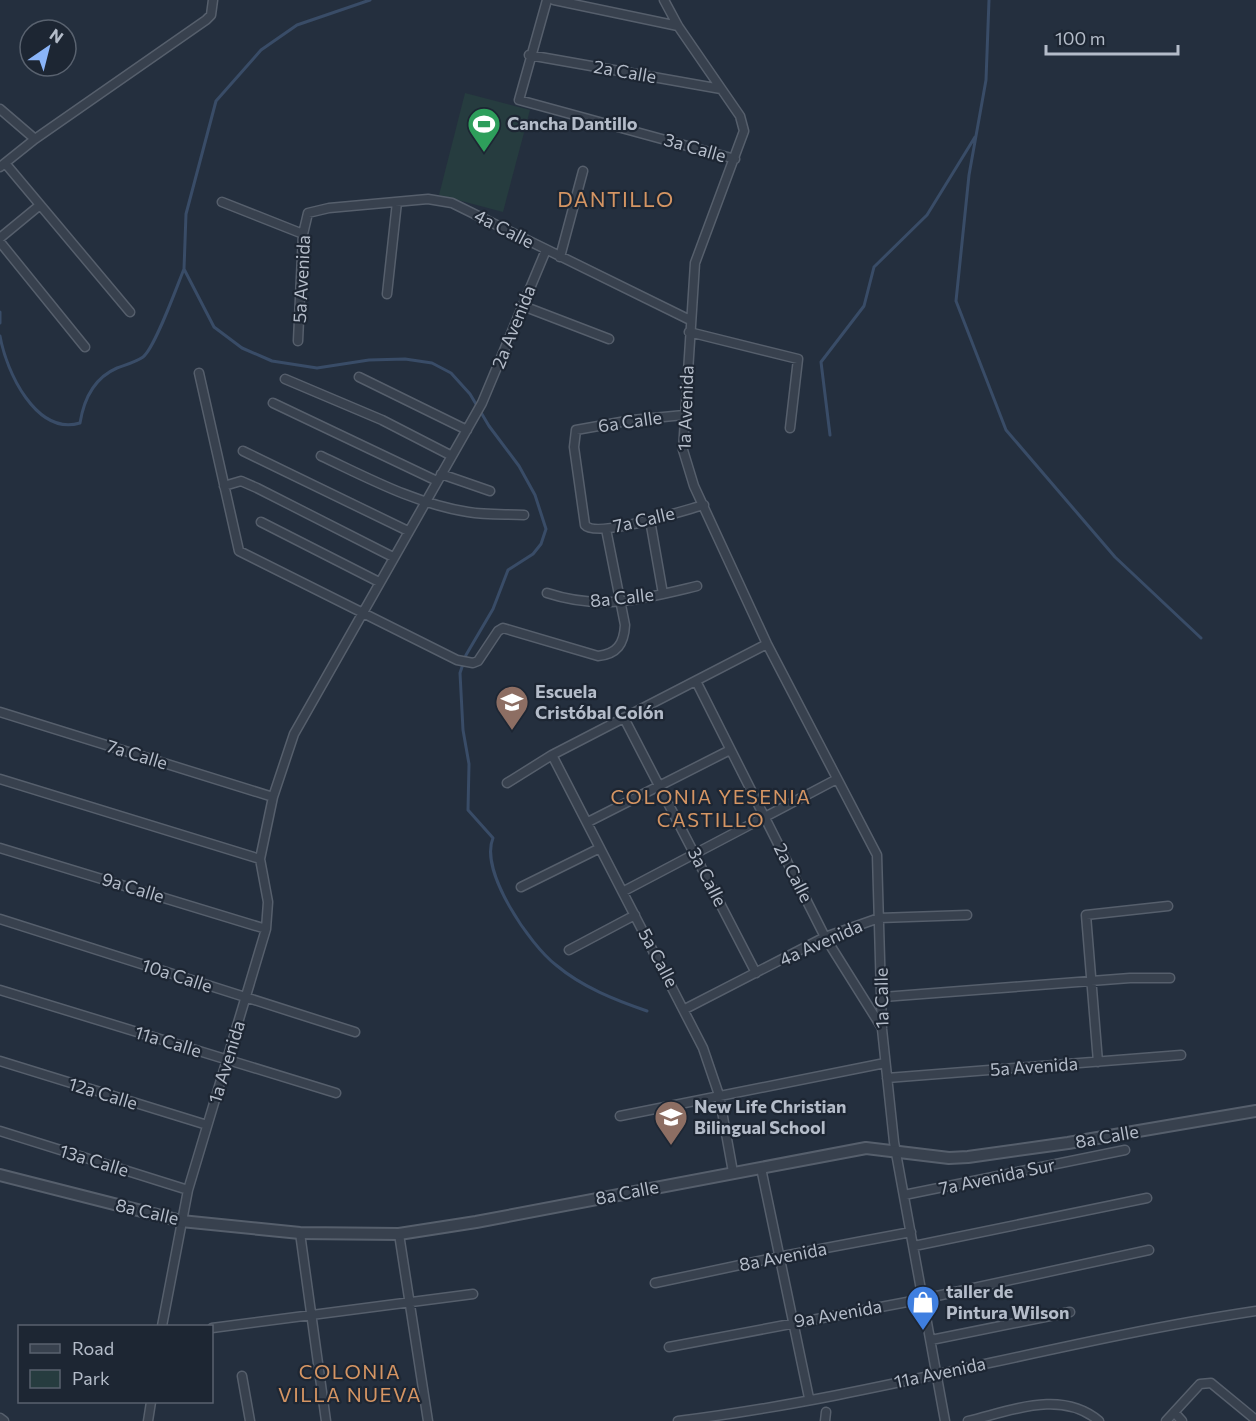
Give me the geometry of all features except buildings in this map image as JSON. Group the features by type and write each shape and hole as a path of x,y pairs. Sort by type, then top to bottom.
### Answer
{"street":[{"path":"130,312 40,205 2,165 35,139 206,20 211,15 213,0"},
{"path":"529,55 547,0"},
{"path":"554,0 678,26"},
{"name":"1a Avenida","path":"664,0 678,26 743,123 743,137 699,248 690,320 684,415 686,464 767,644"},
{"name":"2a Calle","path":"529,55 721,89"},
{"name":"3a Calle","path":"529,55 518,98 735,159"},
{"path":"0,109 35,139"},
{"path":"560,257 584,171"},
{"name":"4a Calle","path":"306,217 312,210 444,200 690,320"},
{"path":"222,202 303,234"},
{"path":"387,294 397,202"},
{"path":"40,205 0,240 85,347"},
{"name":"5a Avenida","path":"298,341 303,234 306,217"},
{"name":"2a Avenida","path":"362,610 482,404 546,250"},
{"path":"523,306 609,339"},
{"path":"690,332 798,359 790,428"},
{"path":"199,373 239,551 362,610 458,660 469,663 478,661 502,628 598,656 607,655 619,648 624,635 606,529"},
{"path":"359,376 467,430"},
{"path":"285,379 382,420 452,456"},
{"path":"273,403 439,477 490,491"},
{"name":"6a Calle","path":"585,525 574,447 576,430 632,420 684,415"},
{"path":"243,452 408,531"},
{"path":"321,456 380,484 426,501 469,512 524,515"},
{"path":"224,486 241,482 257,488 393,557"},
{"name":"7a Calle","path":"585,525 594,531 606,529 704,505"},
{"path":"650,520 663,594"},
{"path":"261,522 379,582"},
{"name":"8a Calle","path":"547,593 587,603 618,602 697,586"},
{"name":"1a Avenida","path":"162,1325 188,1190 266,929 268,902 260,858 273,797 303,715 362,610"},
{"path":"507,783 552,755 767,644"},
{"name":"1a Calle","path":"767,644 877,855 885,1063 896,1151 937,1374"},
{"name":"2a Calle","path":"696,681 825,937 882,1029"},
{"name":"7a Calle","path":"0,712 273,797"},
{"name":"3a Calle","path":"624,718 756,973"},
{"path":"588,822 730,750"},
{"name":"5a Calle","path":"552,755 686,1009 703,1048 719,1095 733,1172"},
{"path":"624,891 837,778"},
{"path":"0,779 260,858"},
{"name":"9a Calle","path":"0,848 266,929"},
{"path":"521,887 600,848"},
{"path":"1098,1062 1086,915 1168,906"},
{"path":"569,950 635,915"},
{"name":"4a Avenida","path":"686,1009 825,937 879,918 967,915"},
{"name":"10a Calle","path":"0,919 355,1032"},
{"path":"883,997 1143,977 1170,978"},
{"name":"11a Calle","path":"0,990 336,1093"},
{"name":"5a Avenida","path":"887,1078 1181,1055"},
{"name":"12a Calle","path":"0,1061 207,1125"},
{"path":"620,1116 885,1063"},
{"name":"8a Calle","path":"0,1175 181,1221 300,1233 399,1234 476,1222 866,1148 949,1158 969,1157 1068,1143 1256,1111"},
{"name":"13a Calle","path":"0,1131 188,1190"},
{"name":"7a Avenida Sur","path":"904,1195 1125,1150"},
{"path":"761,1168 777,1257 809,1398"},
{"path":"914,1246 1147,1198"},
{"name":"8a Avenida","path":"655,1283 911,1232"},
{"path":"300,1233 326,1421"},
{"path":"399,1234 428,1421"},
{"name":"9a Avenida","path":"669,1347 923,1299 1149,1250"},
{"path":"213,1328 473,1294"},
{"name":"11a Avenida","path":"678,1421 937,1374 1170,1324 1256,1311"},
{"path":"931,1340 1070,1312"},
{"path":"937,1374 945,1421"},
{"path":"242,1376 250,1421"},
{"path":"1166,1421 1200,1384 1211,1383 1256,1420"},
{"path":"148,1421 151,1403"},
{"path":"968,1421 997,1418 1044,1403 1059,1403 1088,1412 1099,1421"},
{"path":"1174,1412 1182,1421"},
{"path":"0,1418 4,1421"}],"green space":[{"name":"Cancha Dantillo","path":"465,93 530,110 503,212 439,195"}],"waterway":[{"path":"370,0 297,25 261,50 216,101 186,214 184,269 214,327 242,348 272,361 317,368 369,360 405,359 432,363 451,373 470,394 489,426 519,466 535,495 546,529 541,544 533,554 508,570 493,609 466,655 460,673 463,730 469,764 468,810 493,838 491,852 493,869 500,887 521,925 545,955 566,973 588,986 647,1011"},
{"path":"989,0 986,80 969,175 956,301 1006,430 1115,557 1201,638"},
{"path":"830,435 821,362 864,306 874,267 927,215 975,137"},
{"path":"0,336 16,382 37,410 50,420 64,424 80,423 87,397 96,383 109,372 140,359 148,351 184,269"},
{"path":"0,312 0,323"}],"place":[{"name":"Cancha Dantillo","path":"484,153"},
{"name":"Escuela Cristóbal Colón","path":"512,731"},
{"name":"New Life Christian Bilingual School","path":"671,1146"},
{"name":"taller de Pintura Wilson","path":"923,1331"}],"district":[{"name":"DANTILLO","path":"616,200"},
{"name":"COLONIA YESENIA CASTILLO","path":"711,808"},
{"name":"COLONIA VILLA NUEVA","path":"350,1384"}]}
